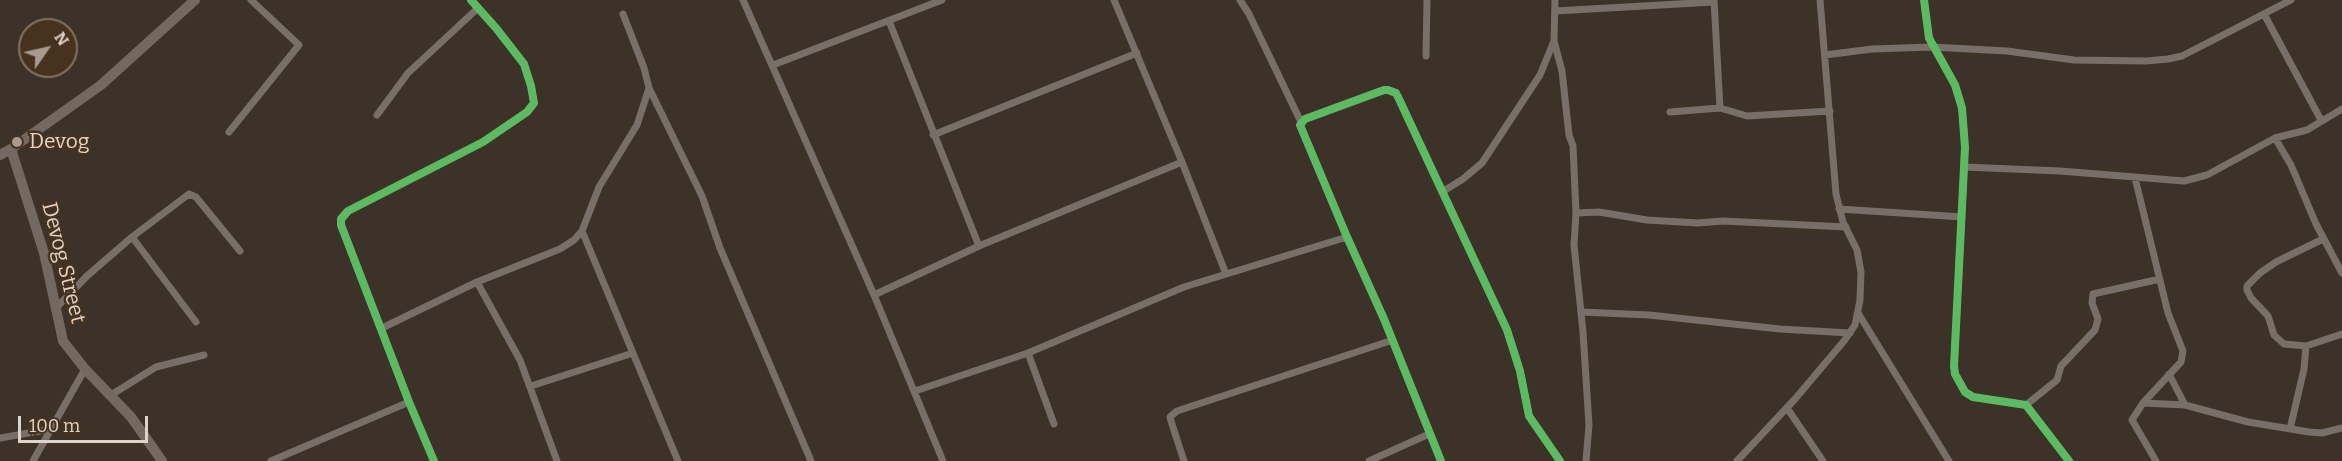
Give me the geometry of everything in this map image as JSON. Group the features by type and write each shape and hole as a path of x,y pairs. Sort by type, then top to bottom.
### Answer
{"street":[{"path":"0,155 101,85 195,0"},
{"path":"229,132 299,45 251,0"},
{"path":"434,461 341,225 344,215 483,142 527,112 534,103 524,64 471,0"},
{"path":"743,0 874,295 944,461"},
{"path":"773,65 942,0"},
{"path":"1114,0 1226,274"},
{"path":"1240,0 1301,122 1300,125 1393,340 1441,461"},
{"path":"1426,56 1427,0"},
{"path":"1555,0 1554,40 1562,72 1569,135 1573,146 1576,213 1574,245 1589,425 1586,461"},
{"path":"1737,461 1787,408 1856,325 1861,272 1857,250 1839,209 1821,0"},
{"path":"1924,0 1927,32 1932,46 1955,85 1960,100 1965,147 1955,374 1965,392 1973,397 2026,405 2069,461"},
{"path":"1825,55 1872,49 1932,46 2016,52 2074,60 2168,59 2182,56 2291,0"},
{"path":"1555,11 1714,1 1720,108"},
{"path":"378,115 408,73 478,8"},
{"path":"623,14 649,88 702,196 720,248 810,461"},
{"path":"2264,14 2320,120"},
{"path":"890,21 933,135 979,246"},
{"path":"1442,192 1463,179 1482,163 1540,75 1554,40"},
{"path":"933,135 1137,53"},
{"path":"382,328 477,282 560,249 574,240 582,231 598,187 637,124 649,88"},
{"path":"1301,122 1388,90 1396,93 1507,330 1520,371 1529,416 1560,461"},
{"path":"1670,111 1720,108 1747,116 1830,111"},
{"path":"1964,166 2060,171 2170,181 2197,179 2275,138 2307,130 2320,120 2342,109"},
{"path":"2275,138 2291,165 2342,273"},
{"name":"Devog Street","path":"11,149 44,254 63,341 85,369 131,417 162,461"},
{"path":"874,295 979,246 1182,162"},
{"path":"2135,178 2168,313 2183,351 2181,362 2143,403 2132,420 2156,461"},
{"path":"56,308 87,276 132,237 189,194 193,194 240,251"},
{"path":"1839,209 1962,216"},
{"path":"1576,213 1599,212 1647,220 1698,223 1723,221 1846,227"},
{"path":"582,231 678,461"},
{"path":"132,237 196,322"},
{"path":"915,391 1028,353 1184,286 1347,237"},
{"path":"2324,239 2276,262 2247,286 2251,298 2268,316 2278,339 2284,344 2306,346 2342,334"},
{"path":"2026,405 2057,380 2061,366 2095,330 2098,319 2092,303 2093,294 2160,279"},
{"path":"477,282 520,360 557,461"},
{"path":"1581,312 1649,315 1780,329 1850,333"},
{"path":"1858,313 1949,461"},
{"path":"1184,461 1170,421 1170,417 1177,411 1393,340"},
{"path":"2290,429 2304,369 2306,346"},
{"path":"531,386 633,353"},
{"path":"1028,353 1054,424"},
{"path":"111,395 156,367 204,356"},
{"path":"33,461 85,369"},
{"path":"2169,374 2185,405"},
{"path":"271,461 409,402"},
{"path":"2143,403 2185,405 2248,422 2290,429 2322,433 2342,428"},
{"path":"1787,408 1823,461"},
{"path":"0,438 51,429"},
{"path":"1369,461 1429,434"}],"cycle path":[{"path":"434,461 409,402 341,225 341,219 348,211 483,142 527,112 534,103 524,64 471,0"},
{"path":"1924,0 1929,38 1955,85 1962,108 1965,147 1955,374 1965,392 1973,397 2026,405 2069,461"},
{"path":"1441,461 1384,319 1300,125 1305,119 1384,90 1396,93 1399,99 1507,330 1520,371 1529,416 1560,461"}],"place":[{"name":"Devog","path":"17,142"}]}
